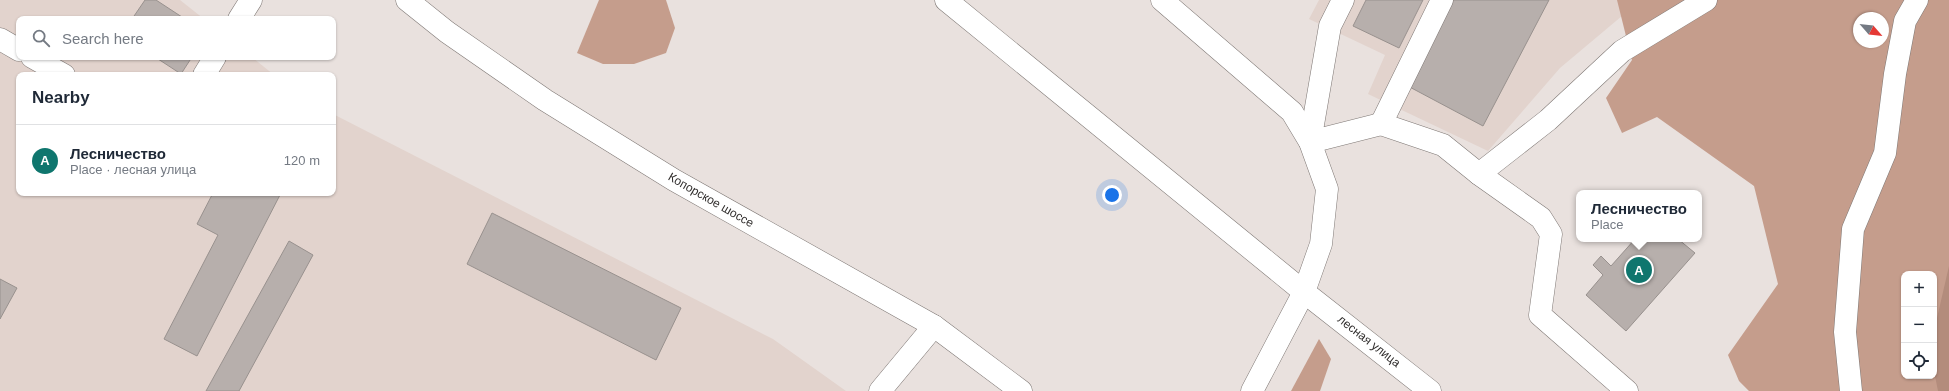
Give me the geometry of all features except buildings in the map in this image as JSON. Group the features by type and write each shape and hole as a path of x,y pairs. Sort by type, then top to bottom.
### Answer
{"street":[{"path":"241,16 252,0"},
{"name":"Копорское шоссе","path":"407,0 447,32 545,100 674,180 934,326 1020,391"},
{"name":"лесная улица","path":"946,0 1304,292 1432,391"},
{"path":"1162,0 1292,112 1310,142 1327,189 1321,244 1304,292 1252,391"},
{"path":"1310,142 1330,26 1343,0"},
{"path":"1381,124 1442,0"},
{"path":"1479,174 1548,120 1622,51 1706,0"},
{"path":"1851,391 1845,332 1853,229 1885,153 1895,74 1904,29 1906,21 1917,0"},
{"path":"0,39 16,48"},
{"path":"37,60 59,72"},
{"path":"206,72 213,60"},
{"path":"1310,142 1381,124 1443,145 1479,174 1541,218 1551,234 1540,315 1626,391"},
{"path":"880,391 934,326"}],"shaded area":[{"path":"0,0 180,0 200,16 16,16 16,60 256,60 270,72 16,72 16,196 336,196 336,116 773,339 846,391 0,391"},
{"path":"599,0 666,0 675,28 666,53 634,64 603,64 577,53"},
{"path":"1319,0 1641,0 1560,68 1488,151 1368,94 1385,55 1309,19"},
{"path":"1617,0 1949,0 1949,391 1749,391 1739,381 1728,355 1778,284 1754,186 1657,117 1622,133 1606,98 1632,60"},
{"path":"1949,266 1949,391 1938,391 1936,379 1937,379 1937,318"},
{"path":"1319,339 1331,359 1320,391 1291,391"}],"place":[{"name":"Лесничество","path":"1639,270"}]}
